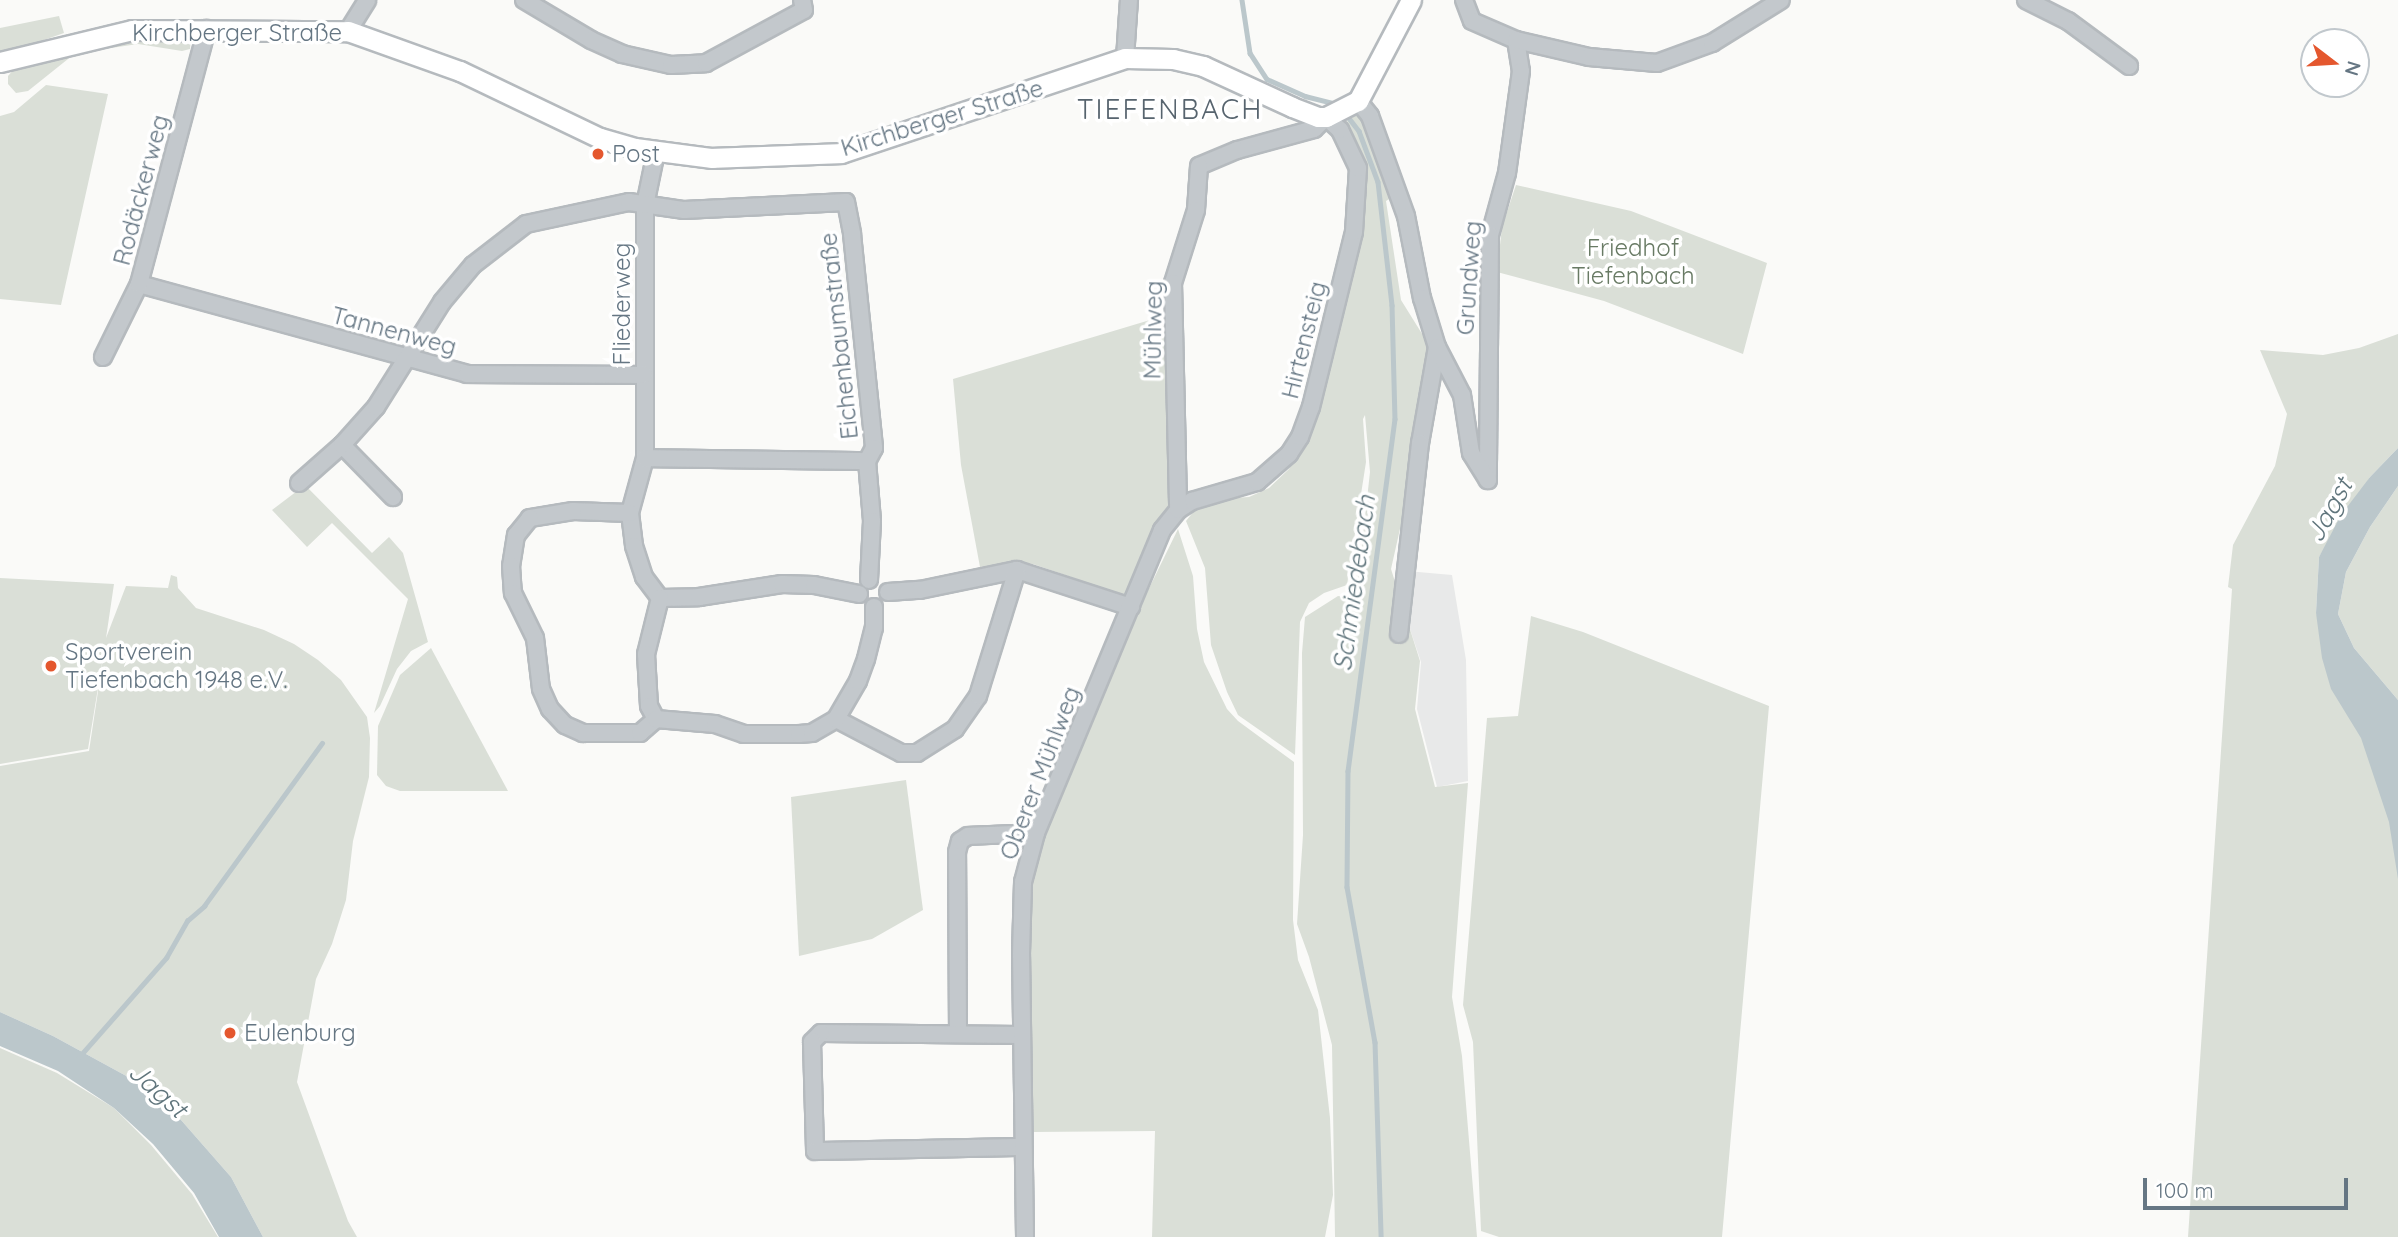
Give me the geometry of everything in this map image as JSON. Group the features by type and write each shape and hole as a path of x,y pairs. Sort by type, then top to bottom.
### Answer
{"main road":[{"path":"1343,109 1411,0"},
{"name":"Kirchberger Straße","path":"0,62 132,30 348,31 460,72 600,138 656,152 712,158 841,153 1125,58 1173,59 1202,66 1318,117 1343,109"}],"street":[{"path":"348,31 367,0"},
{"path":"524,0 612,49 671,65 706,63 803,5"},
{"path":"1125,58 1129,0"},
{"path":"1464,0 1472,21 1516,40 1588,57 1657,63 1713,43 1781,0"},
{"path":"2026,0 2068,21 2129,66"},
{"name":"Rodäckerweg","path":"103,357 139,284 207,29"},
{"name":"Grundweg","path":"1437,347 1462,395 1471,453 1488,480 1490,235 1507,173 1517,117 1521,71 1516,40"},
{"path":"1343,109 1370,116 1406,216 1422,298 1437,347 1420,443 1399,634"},
{"name":"Mühlweg","path":"1178,510 1172,283 1196,210 1199,166 1237,150 1314,129 1343,109"},
{"name":"Hirtensteig","path":"1178,510 1192,501 1257,482 1289,454 1300,437 1311,407 1354,232 1358,168 1340,130 1343,109"},
{"name":"Fliederweg","path":"656,152 645,205 645,458 630,513 634,546 644,577 660,598"},
{"path":"299,483 342,446 376,407 442,302 473,265 526,224 629,202 645,205"},
{"name":"Eichenbaumstraße","path":"645,205 684,210 846,202 852,234 874,448 867,461 872,522 869,580"},
{"name":"Tannenweg","path":"139,284 467,374 644,375"},
{"path":"342,446 393,497"},
{"path":"645,458 867,461"},
{"name":"Oberer Mühlweg","path":"1025,1237 1021,1035 1023,882 1036,833 1162,530 1178,510"},
{"path":"630,513 573,511 530,518 516,535 511,566 513,593 535,638 541,689 550,709 565,725 583,733 640,733 656,719 715,724 744,734 811,733 836,719 858,681 874,628 874,607"},
{"path":"888,592 920,590 1017,570 1131,607"},
{"path":"836,719 901,753 917,753 954,729 978,696 1017,570"},
{"path":"869,580 880,580 888,592 884,603 874,607 863,603 859,594 862,583 869,580"},
{"path":"656,719 649,706 646,654 660,598 699,597 782,584 814,585 859,594"},
{"path":"958,1033 957,852 960,841 968,836 1036,833"},
{"path":"1021,1035 821,1034 812,1042 815,1152 1022,1147"}],"shaded area":[{"path":"2398,448 2398,486 2370,527 2346,572 2338,614 2354,648 2398,700 2398,879 2389,822 2361,738 2331,689 2322,658 2316,613 2319,557 2341,515 2370,477"},
{"path":"1407,571 1452,575 1466,660 1468,781 1437,787 1417,709 1421,662 1406,617"},
{"path":"0,1012 53,1036 130,1078 181,1120 231,1177 263,1237 219,1237 194,1193 153,1144 114,1108 58,1071 0,1046"}],"green space":[{"path":"59,16 64,33 21,48 0,51 0,28"},
{"path":"191,38 190,49 182,51 138,44 84,52 73,55 28,91 16,93 8,84 8,76 15,68 132,39"},
{"path":"46,85 108,94 61,305 0,299 0,116 14,112"},
{"path":"1359,113 1381,150 1394,196 1386,201 1401,300 1429,345 1417,453 1391,569 1420,661 1415,709 1435,787 1468,783 1452,997 1462,1056 1477,1237 1335,1237 1332,1045 1309,957 1297,924 1303,835 1302,653 1305,617 1338,596 1356,599 1370,472 1365,415 1366,462 1347,585 1324,593 1309,603 1300,622 1295,755 1238,715 1227,692 1211,645 1205,568 1186,521 1194,511 1234,498 1249,497 1269,488 1289,469 1306,435 1361,236 1366,198 1363,166 1345,123"},
{"name":"Friedhof Tiefenbach","path":"1516,185 1631,211 1767,263 1743,354 1604,301 1497,272 1502,227"},
{"path":"1160,317 1163,326 1171,329 1173,490 1166,517 1126,596 1033,564 1014,562 980,567 961,465 953,379"},
{"path":"2398,334 2398,448 2370,477 2319,557 2316,613 2398,791 2398,1237 2188,1237 2232,589 2228,587 2233,545 2275,466 2287,414 2260,350 2323,355 2359,348"},
{"path":"305,485 372,553 389,537 403,553 428,642 411,651 397,669 374,713 408,599 332,523 307,547 272,510"},
{"path":"2398,486 2398,700 2354,648 2338,614 2346,572 2370,527"},
{"path":"1178,529 1193,576 1197,629 1204,662 1227,709 1238,721 1294,762 1293,920 1298,960 1318,1010 1330,1118 1333,1195 1325,1237 1152,1237 1155,1131 1033,1132 1029,955 1031,888 1036,861 1058,797 1136,615"},
{"path":"171,575 177,577 178,588 196,608 264,630 294,644 318,660 341,680 367,717 370,738 369,777 353,841 346,900 332,944 316,979 297,1082 348,1221 357,1237 263,1237 231,1177 181,1120 130,1078 53,1036 0,1012 0,766 89,751 105,645 88,749 0,764 0,578 114,584 106,638 126,586 168,588"},
{"path":"1531,616 1583,632 1769,706 1722,1237 1499,1237 1481,1231 1473,1042 1463,1005 1487,718 1518,716"},
{"path":"431,648 508,791 400,791 386,786 377,775 378,726 400,675"},
{"path":"906,780 923,910 872,939 799,956 791,797"},
{"path":"0,1048 57,1073 114,1108 151,1145 192,1194 218,1237 0,1237"}],"waterway":[{"name":"Schmiedebach","path":"1242,0 1250,53 1267,79 1305,96 1337,104"},
{"name":"Schmiedebach","path":"1345,113 1359,131 1378,182 1392,305 1395,419 1348,771 1347,887 1375,1042 1381,1237"},
{"path":"79,1057 166,958 187,921 204,906 322,743"}],"place":[{"name":"Post","path":"598,154"},
{"name":"Sportverein Tiefenbach 1948 e.V.","path":"51,666"},
{"name":"Eulenburg","path":"230,1033"}],"district":[{"name":"TIEFENBACH","path":"1170,109"}],"water label":[{"name":"Jagst","path":"2329,510"},
{"name":"Jagst","path":"158,1090"}]}
